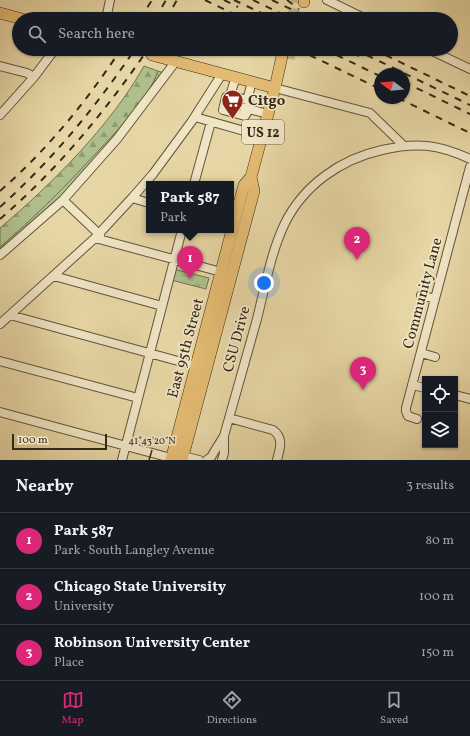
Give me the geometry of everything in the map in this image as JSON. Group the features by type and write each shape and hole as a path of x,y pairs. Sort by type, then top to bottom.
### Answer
{"main road":[{"path":"0,13 12,16"},
{"path":"159,56 275,88"},
{"name":"East 95th Street","path":"176,459 207,368 244,185 251,177 275,88 286,68 285,57"},
{"name":"East 95th Street","path":"176,459 196,365 226,273"}],"street":[{"path":"107,12 110,0"},
{"path":"327,0 352,12"},
{"path":"0,115 34,77 50,56"},
{"path":"443,56 470,69"},
{"path":"0,255 63,200 117,139 176,61"},
{"path":"0,66 27,73 34,77"},
{"path":"147,181 195,117 222,74"},
{"path":"236,77 230,95 226,97 226,104 223,110 245,116 252,82"},
{"path":"275,88 370,113 404,146"},
{"path":"230,95 247,106 268,114"},
{"path":"195,117 262,136"},
{"path":"195,181 211,122"},
{"name":"CSU Drive","path":"224,436 274,253 283,228 301,199 322,179 345,163 372,152 404,146 432,145 444,148 470,159"},
{"name":"Community Lane","path":"417,419 408,416 406,411 470,167"},
{"path":"0,324 97,236 146,182"},
{"path":"132,198 146,202"},
{"path":"63,200 97,236 174,260 226,273"},
{"path":"122,460 181,233"},
{"path":"54,276 162,306"},
{"path":"421,295 435,299"},
{"path":"10,315 207,368"},
{"path":"420,353 435,357"},
{"path":"0,361 138,398"},
{"path":"412,385 422,387"},
{"path":"458,396 470,399"},
{"path":"0,412 176,459 199,460"},
{"path":"229,418 272,430 277,433 281,442 277,460"},
{"path":"207,460 211,458 224,436"},
{"path":"222,460 224,453 224,436"}],"green space":[{"path":"144,66 158,71 140,103 115,133 63,188 0,247 0,228 60,173 98,132 115,110"},
{"path":"158,71 164,73 125,127 53,207 0,254 0,247 46,204 128,118 146,95"},
{"path":"173,269 209,278 206,289 171,280"}],"tunnel":[{"path":"294,12 297,0"},
{"path":"228,104 244,108"}],"railway":[{"path":"144,12 152,0"},
{"path":"159,12 166,0"},
{"path":"170,12 177,0"},
{"path":"205,0 230,12"},
{"path":"224,0 238,7"},
{"path":"234,0 259,12"},
{"path":"253,0 278,12"},
{"path":"272,0 297,12"},
{"path":"287,0 299,9"},
{"path":"0,191 50,142 80,106 116,56"},
{"path":"0,207 38,171 55,152 105,92 130,56"},
{"path":"0,219 61,160 97,118 143,56"},
{"path":"312,56 374,86"},
{"path":"339,56 374,73"},
{"path":"368,56 470,105"},
{"path":"387,56 470,96"},
{"path":"410,85 470,114"},
{"path":"410,104 470,133"}],"place":[{"name":"Citgo","path":"232,120"},
{"name":"Chicago State University","path":"357,260"},
{"name":"Park 587","path":"190,279"},
{"name":"Robinson University Center","path":"363,390"}]}
